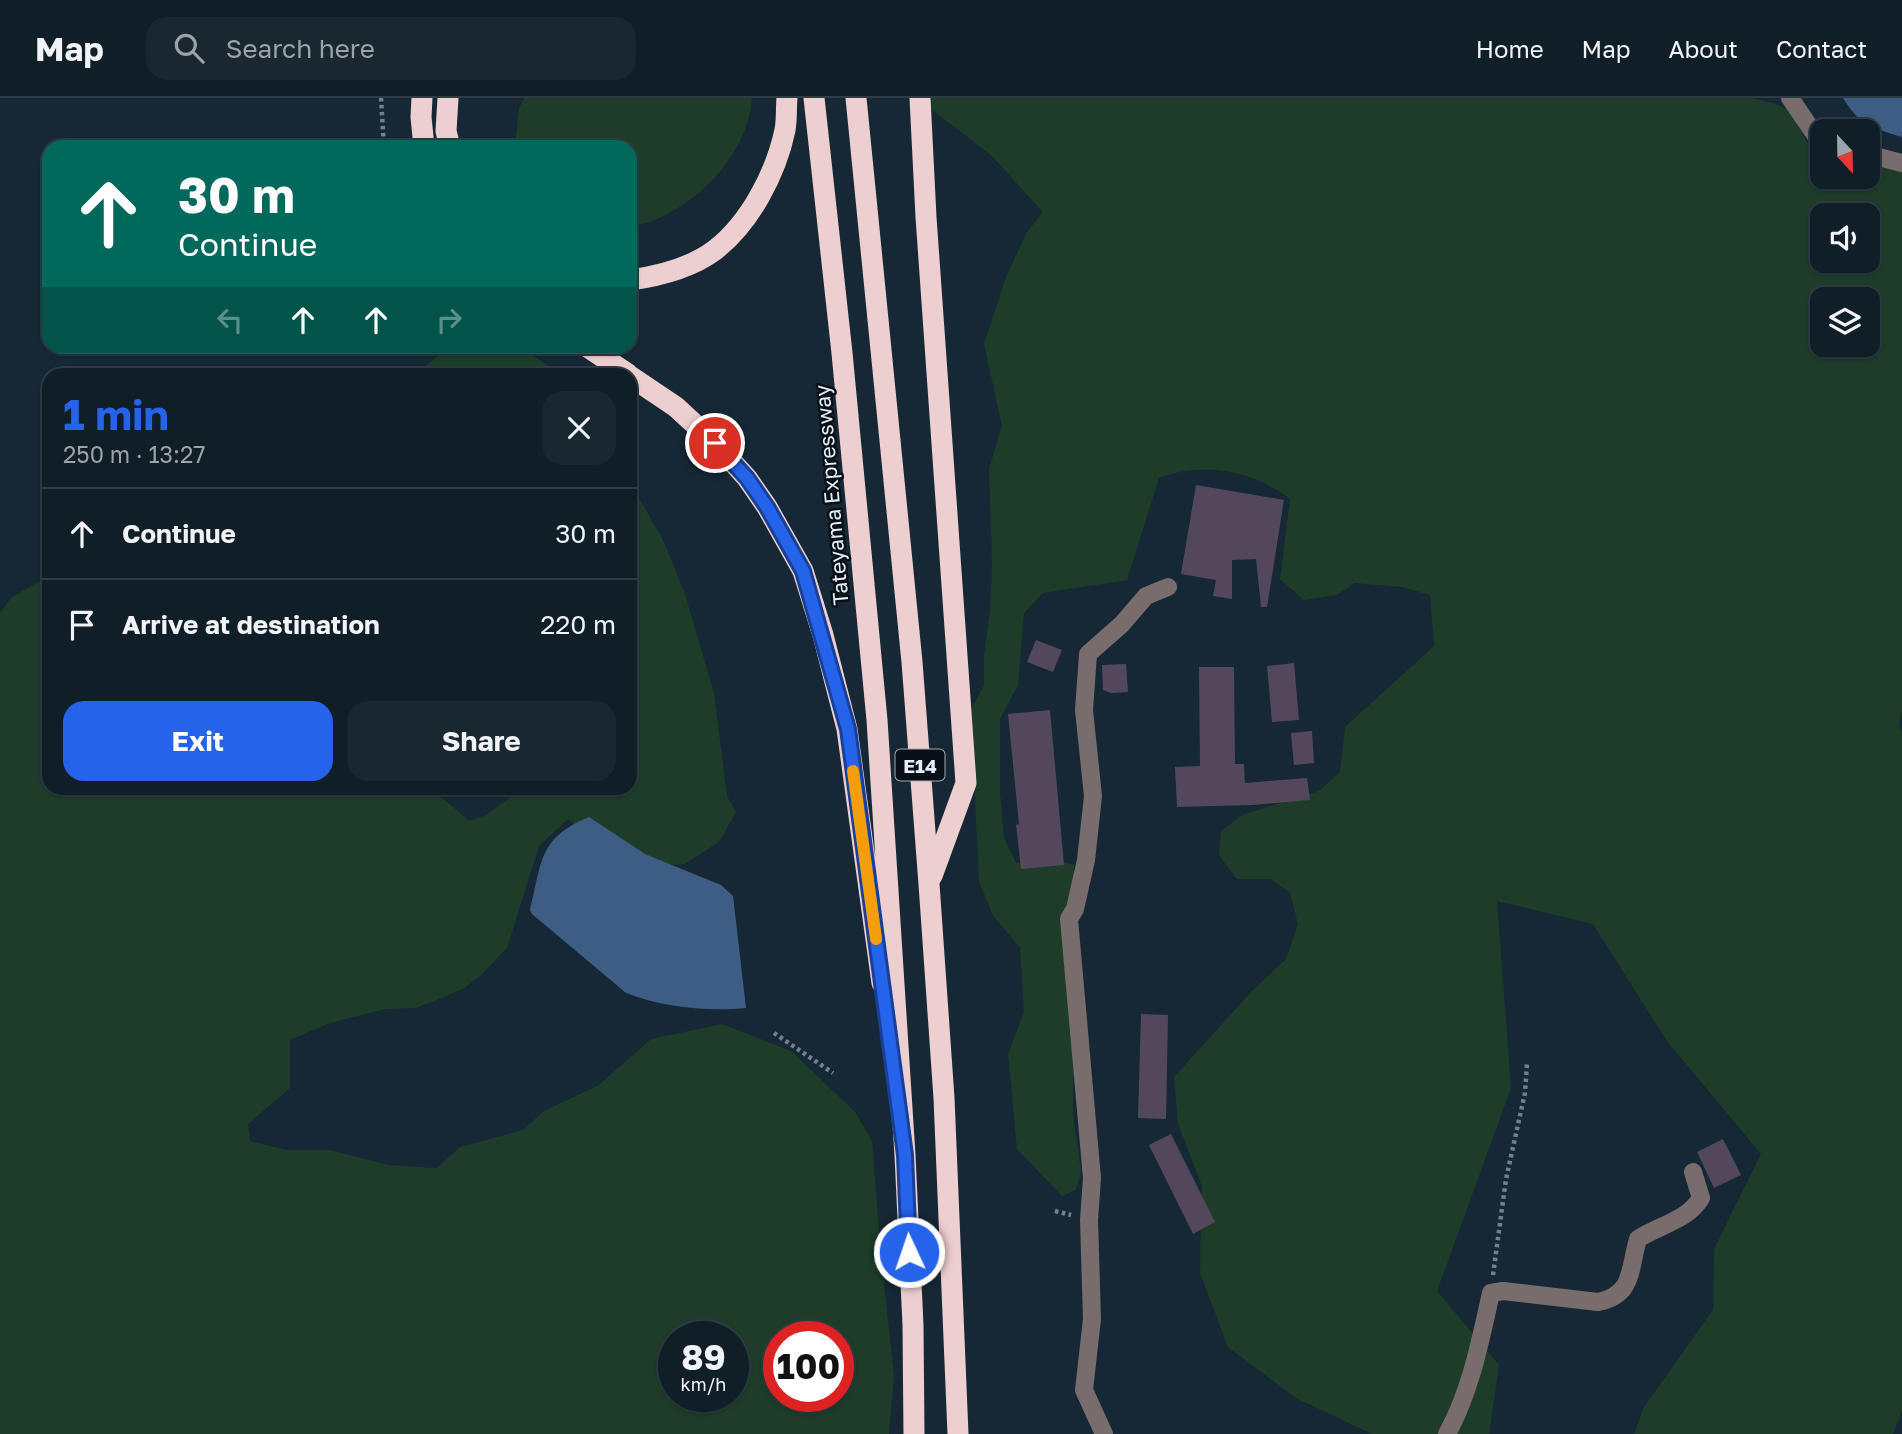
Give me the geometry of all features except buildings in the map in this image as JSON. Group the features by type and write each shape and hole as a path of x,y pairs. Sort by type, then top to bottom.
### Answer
{"highway":[{"path":"422,98 423,140"},
{"path":"448,98 446,131 448,140"},
{"path":"637,279 653,277 687,265 715,250 739,226 773,168 785,129 787,98"},
{"name":"Tateyama Expressway","path":"814,98 842,353 877,720 905,1155 913,1325 914,1434"},
{"name":"E14","path":"856,98 911,648 944,1098 958,1434"},
{"path":"919,98 966,783 929,884"},
{"path":"598,354 619,368"},
{"path":"637,380 676,407 723,452 767,507 803,571 848,729 905,1155"}],"street":[{"path":"1790,98 1810,127"},
{"path":"1880,157 1902,163"},
{"path":"1104,1434 1084,1390 1092,1319 1092,1178 1069,919 1086,860 1093,796 1084,710 1088,654 1122,624 1146,596 1168,587"},
{"path":"1447,1434 1461,1409 1478,1352 1490,1293 1503,1291 1598,1302 1612,1299 1623,1292 1628,1281 1638,1239 1688,1213 1696,1206 1701,1198 1693,1172"}],"path":[{"path":"381,98 384,140"},
{"path":"774,1033 833,1073"},
{"path":"1490,1293 1500,1211 1525,1093 1527,1064"}],"green space":[{"path":"524,98 752,98 748,120 739,142 727,163 711,181 693,198 673,211 637,225 637,140 516,140 519,109"},
{"path":"930,98 1752,98 1783,107 1810,144 1810,189 1880,189 1880,163 1902,171 1902,710 1899,723 1902,735 1902,1411 1893,1434 1634,1434 1644,1407 1713,1310 1714,1249 1761,1154 1667,1041 1593,924 1497,901 1511,1088 1437,1291 1499,1365 1489,1434 1372,1434 1296,1398 1228,1347 1200,1273 1202,1186 1178,1124 1174,1077 1252,991 1286,959 1298,924 1290,893 1271,879 1237,879 1219,855 1221,831 1242,815 1319,791 1340,772 1345,727 1434,646 1430,595 1402,587 1355,583 1337,595 1304,600 1280,579 1290,499 1276,489 1244,475 1228,471 1193,470 1159,478 1127,580 1043,593 1024,613 1018,685 1000,719 1000,793 1004,838 1016,863 1052,858 1074,865 1073,1115 1081,1171 1076,1190 1062,1196 1017,1149 1008,1054 1024,1012 1020,947 994,917 979,882 971,710 984,685 992,564 989,469 1002,426 984,344 1006,277 1027,232 1043,212 991,155 931,109"},
{"path":"442,354 531,354 550,368 424,368"},
{"path":"637,494 664,542 685,594 714,693 727,796 736,812 719,842 685,864 628,869 568,819 539,846 507,948 480,976 463,989 416,1008 385,1009 330,1023 290,1040 290,1088 248,1124 250,1141 286,1150 330,1150 389,1165 437,1168 460,1147 523,1130 544,1111 599,1085 651,1039 722,1024 791,1051 855,1112 872,1141 894,1376 889,1434 0,1434 0,613 11,598 42,580 42,795 436,795 469,821 486,815 512,795 637,795"}],"water":[{"path":"1843,98 1902,98 1902,137 1880,130 1880,119 1860,119"},
{"path":"589,817 645,854 721,885 733,896 746,1008 685,1007 626,993 532,914 530,910 545,853 560,834"}],"slow traffic":[{"path":"853,771 876,939"}],"route":[{"path":"715,443 747,478 767,507 803,571 848,729 905,1155 909,1252"}]}
